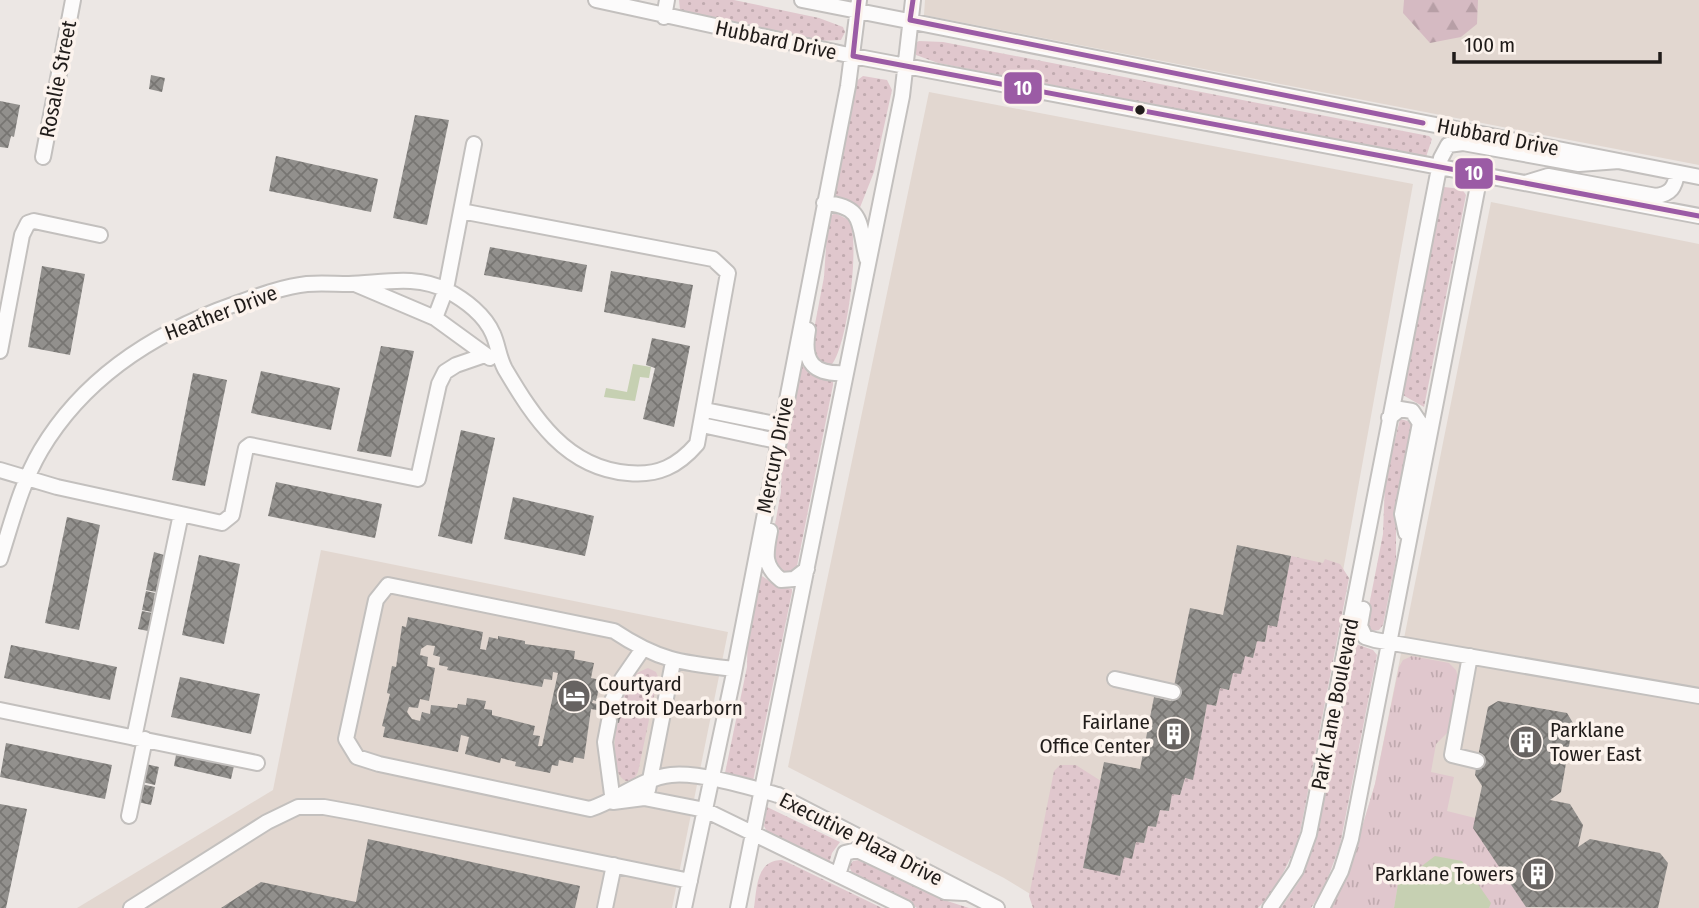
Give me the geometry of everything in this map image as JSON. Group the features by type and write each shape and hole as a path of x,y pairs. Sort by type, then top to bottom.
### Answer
{"street":[{"name":"Rosalie Street","path":"43,157 73,0"},
{"name":"Hubbard Drive","path":"596,0 664,17 853,56 1699,216"},
{"path":"664,17 667,0"},
{"name":"Hubbard Drive","path":"802,0 858,5 910,20 1699,177"},
{"path":"738,908 868,264 906,66 913,0"},
{"name":"Mercury Drive","path":"684,908 734,669 853,56 858,5"},
{"path":"1439,167 1448,145 1463,143 1579,164 1619,161"},
{"path":"435,318 446,289 474,144"},
{"name":"Park Lane Boulevard","path":"1270,908 1296,870 1308,834 1439,167"},
{"path":"1524,184 1548,176 1656,196 1667,194 1675,185 1677,173"},
{"name":"Park Lane Boulevard","path":"1322,908 1341,871 1351,839 1480,176"},
{"path":"824,203 844,205 855,212 861,224 868,264"},
{"name":"Heather Drive","path":"0,559 28,477 57,426 104,374 157,337 265,294 307,284 401,280 446,289 477,312 493,332 505,368 553,440 591,465 636,474 670,468 684,459 697,444 718,340 728,281 728,273 720,262 461,211"},
{"path":"0,351 3,318 22,235 28,223 34,220 100,235"},
{"path":"820,225 819,275 805,346 809,362 819,371 846,373"},
{"name":"Heather Drive","path":"354,284 435,318 505,368"},
{"path":"0,470 57,487 222,523 232,514 246,448 250,445 418,480 439,384 445,372 485,355"},
{"name":"Park Lane Boulevard","path":"1389,418 1400,409 1412,411 1420,423 1402,514 1407,545"},
{"path":"705,410 780,425"},
{"path":"702,425 777,441"},
{"path":"775,457 776,497 765,559 770,571 780,580 794,579 807,569"},
{"name":"Park Lane Boulevard","path":"1377,490 1378,533 1360,626 1365,637 1389,641"},
{"path":"130,816 140,739 181,514"},
{"name":"Executive Plaza Drive","path":"642,650 614,631 388,585 376,600 346,739 357,757 379,764 590,809 613,802 647,798 705,810 906,908"},
{"path":"1389,641 1699,696"},
{"path":"612,701 622,678 642,650 673,662 734,669"},
{"path":"1471,656 1452,755 1477,761"},
{"path":"647,798 644,784 673,662"},
{"path":"1115,679 1173,692"},
{"path":"0,710 257,763"},
{"path":"609,721 606,742 613,802 644,784"},
{"name":"Executive Plaza Drive","path":"644,784 671,775 711,780 778,795 997,908"},
{"path":"131,908 267,822 298,807 324,807 357,813 690,881"},
{"name":"Executive Plaza Drive","path":"838,875 845,853 857,850 945,892 969,893"},
{"path":"605,908 614,865"}],"shaded area":[{"path":"925,0 1699,0 1699,165 924,15"},
{"path":"929,92 1413,184 1301,803 1035,897 1004,878 788,767"},
{"name":"Parklane Towers","path":"1491,202 1699,244 1699,908 1331,908 1357,845 1375,784"},
{"path":"633,364 651,367 649,378 640,377 635,401 604,397 606,388 627,392"},
{"path":"321,550 728,632 672,908 77,908 273,790"},
{"path":"1435,856 1462,861 1491,903 1489,908 1394,908 1398,884"}],"green space":[{"path":"679,0 734,0 819,18 843,27 845,32 841,40 817,41 687,15 680,10"},
{"path":"1404,0 1478,0 1477,24 1461,37 1430,43 1403,13"},
{"path":"943,42 1429,136 1432,139 1426,157 938,63 916,55 915,43"},
{"path":"863,76 887,80 892,90 874,172 859,210 833,198 855,82"},
{"path":"1444,187 1462,189 1466,195 1424,407 1401,394"},
{"path":"835,213 849,220 852,231 853,272 841,344 835,360 828,368 814,363 811,345 824,277 828,218"},
{"path":"801,365 816,377 833,381 833,385 797,566 786,575 780,574 770,551 781,492 782,451"},
{"path":"1400,419 1412,422 1413,428 1396,516 1396,560 1383,625 1379,630 1373,631 1367,627 1366,621 1383,534 1385,481"},
{"path":"1291,556 1323,563 1325,559 1340,564 1349,578 1298,843 1274,891 1258,908 1033,908 1029,896 1054,771 1060,765 1076,765 1101,781 1124,857 1132,858 1136,842 1144,843 1148,826 1156,827 1160,810 1169,811 1172,794 1180,795 1185,778 1193,779 1207,704 1216,706 1220,688 1229,690 1233,673 1245,656 1253,658 1257,641 1265,642 1268,625 1277,626"},
{"path":"759,574 775,585 792,589 792,592 753,781 726,776 725,773 747,667 748,618"},
{"path":"1356,644 1373,650 1377,655 1340,845 1325,886 1311,908 1281,908 1300,880 1317,833 1353,646"},
{"path":"1412,656 1449,663 1456,670 1459,681 1448,732 1436,744 1431,772 1454,777 1447,811 1475,818 1526,907 1532,908 1489,908 1490,903 1407,876 1398,884 1394,908 1331,908 1348,874 1375,784 1399,667 1403,660"},
{"path":"648,668 656,672 658,677 638,772 633,781 626,781 619,774 616,763 618,717 630,680"},
{"path":"767,807 840,842 829,863 769,835 764,826"},
{"path":"782,860 882,908 754,908 759,876 767,865"},
{"path":"859,860 941,899 969,908 917,908 854,877 849,866 853,861"}],"building":[{"path":"151,75 165,78 162,92 149,89"},
{"path":"0,101 20,105 14,137 11,136 8,148 0,147"},
{"path":"415,115 449,120 427,225 393,218"},
{"path":"276,156 378,179 371,212 269,191"},
{"path":"490,247 587,265 582,292 484,275"},
{"path":"42,266 85,274 70,355 28,347"},
{"path":"611,271 693,285 685,328 604,312"},
{"path":"652,338 690,346 674,427 643,419 655,368 646,365"},
{"path":"381,346 414,351 391,457 357,451"},
{"path":"261,371 340,388 331,430 251,413"},
{"path":"193,373 227,380 205,486 172,480"},
{"path":"461,430 495,438 472,544 438,536"},
{"path":"276,482 382,504 375,538 268,516"},
{"path":"513,497 594,516 585,556 504,539"},
{"path":"67,517 100,525 79,630 45,623"},
{"name":"Fairlane Office Center","path":"1237,545 1291,556 1277,627 1268,625 1265,642 1257,641 1253,658 1245,656 1241,674 1233,673 1229,690 1220,688 1216,706 1207,704 1193,780 1185,778 1180,795 1172,794 1169,811 1160,810 1156,827 1148,826 1144,843 1136,842 1132,859 1124,857 1120,876 1083,868 1104,762 1140,769 1154,697 1171,701 1190,608 1223,615"},
{"path":"154,552 164,555 156,592 146,590"},
{"path":"199,555 240,564 224,644 182,635"},
{"path":"146,591 155,593 152,612 142,610"},
{"path":"142,611 152,613 148,631 138,629"},
{"name":"Courtyard Detroit Dearborn","path":"408,617 483,632 480,649 486,650 489,637 498,639 498,636 525,641 525,644 575,651 574,659 594,663 591,678 601,680 596,701 593,700 592,703 602,705 612,701 623,705 619,723 600,719 601,711 591,709 584,759 574,757 573,763 559,760 558,766 552,765 550,773 515,766 516,762 501,758 500,763 465,754 469,737 461,735 458,752 383,737 385,727 382,726 390,694 387,693 392,666 396,667 402,626 406,627","holes":["427,645 435,646 433,655 440,657 439,665 448,667 447,670 542,687 544,679 552,680 553,672 558,673 542,746 538,746 540,736 533,735 535,726 492,715 492,710 484,709 486,701 467,698 466,705 458,704 457,708 431,705 430,714 422,712 420,721 412,719 407,712 409,707 418,708 420,699 429,701 435,668 427,666 428,657 420,655 421,649"]},
{"path":"11,645 117,667 110,700 4,678"},
{"path":"180,677 260,694 251,734 171,717"},
{"path":"1498,701 1567,713 1573,723 1561,792 1550,800 1570,804 1583,825 1578,847 1590,839 1660,853 1668,863 1658,908 1526,907 1473,828 1482,786 1475,775 1477,761 1488,707"},
{"path":"6,743 112,765 105,799 0,777"},
{"path":"176,755 234,766 231,779 174,766"},
{"path":"146,764 159,767 155,785 142,782"},
{"path":"141,784 155,787 151,805 138,802"},
{"path":"0,804 27,809 6,908 0,908"},
{"path":"368,839 580,886 575,908 221,908 261,882 356,902"}],"transit line":[{"name":"10","path":"859,0 853,56 1699,216"},
{"name":"10","path":"913,0 910,20 1423,123"}],"place":[{"name":"Courtyard Detroit Dearborn","path":"574,696"},
{"name":"Fairlane Office Center","path":"1174,734"},
{"name":"Parklane Tower East","path":"1526,742"},
{"name":"Parklane Towers","path":"1538,874"}]}
